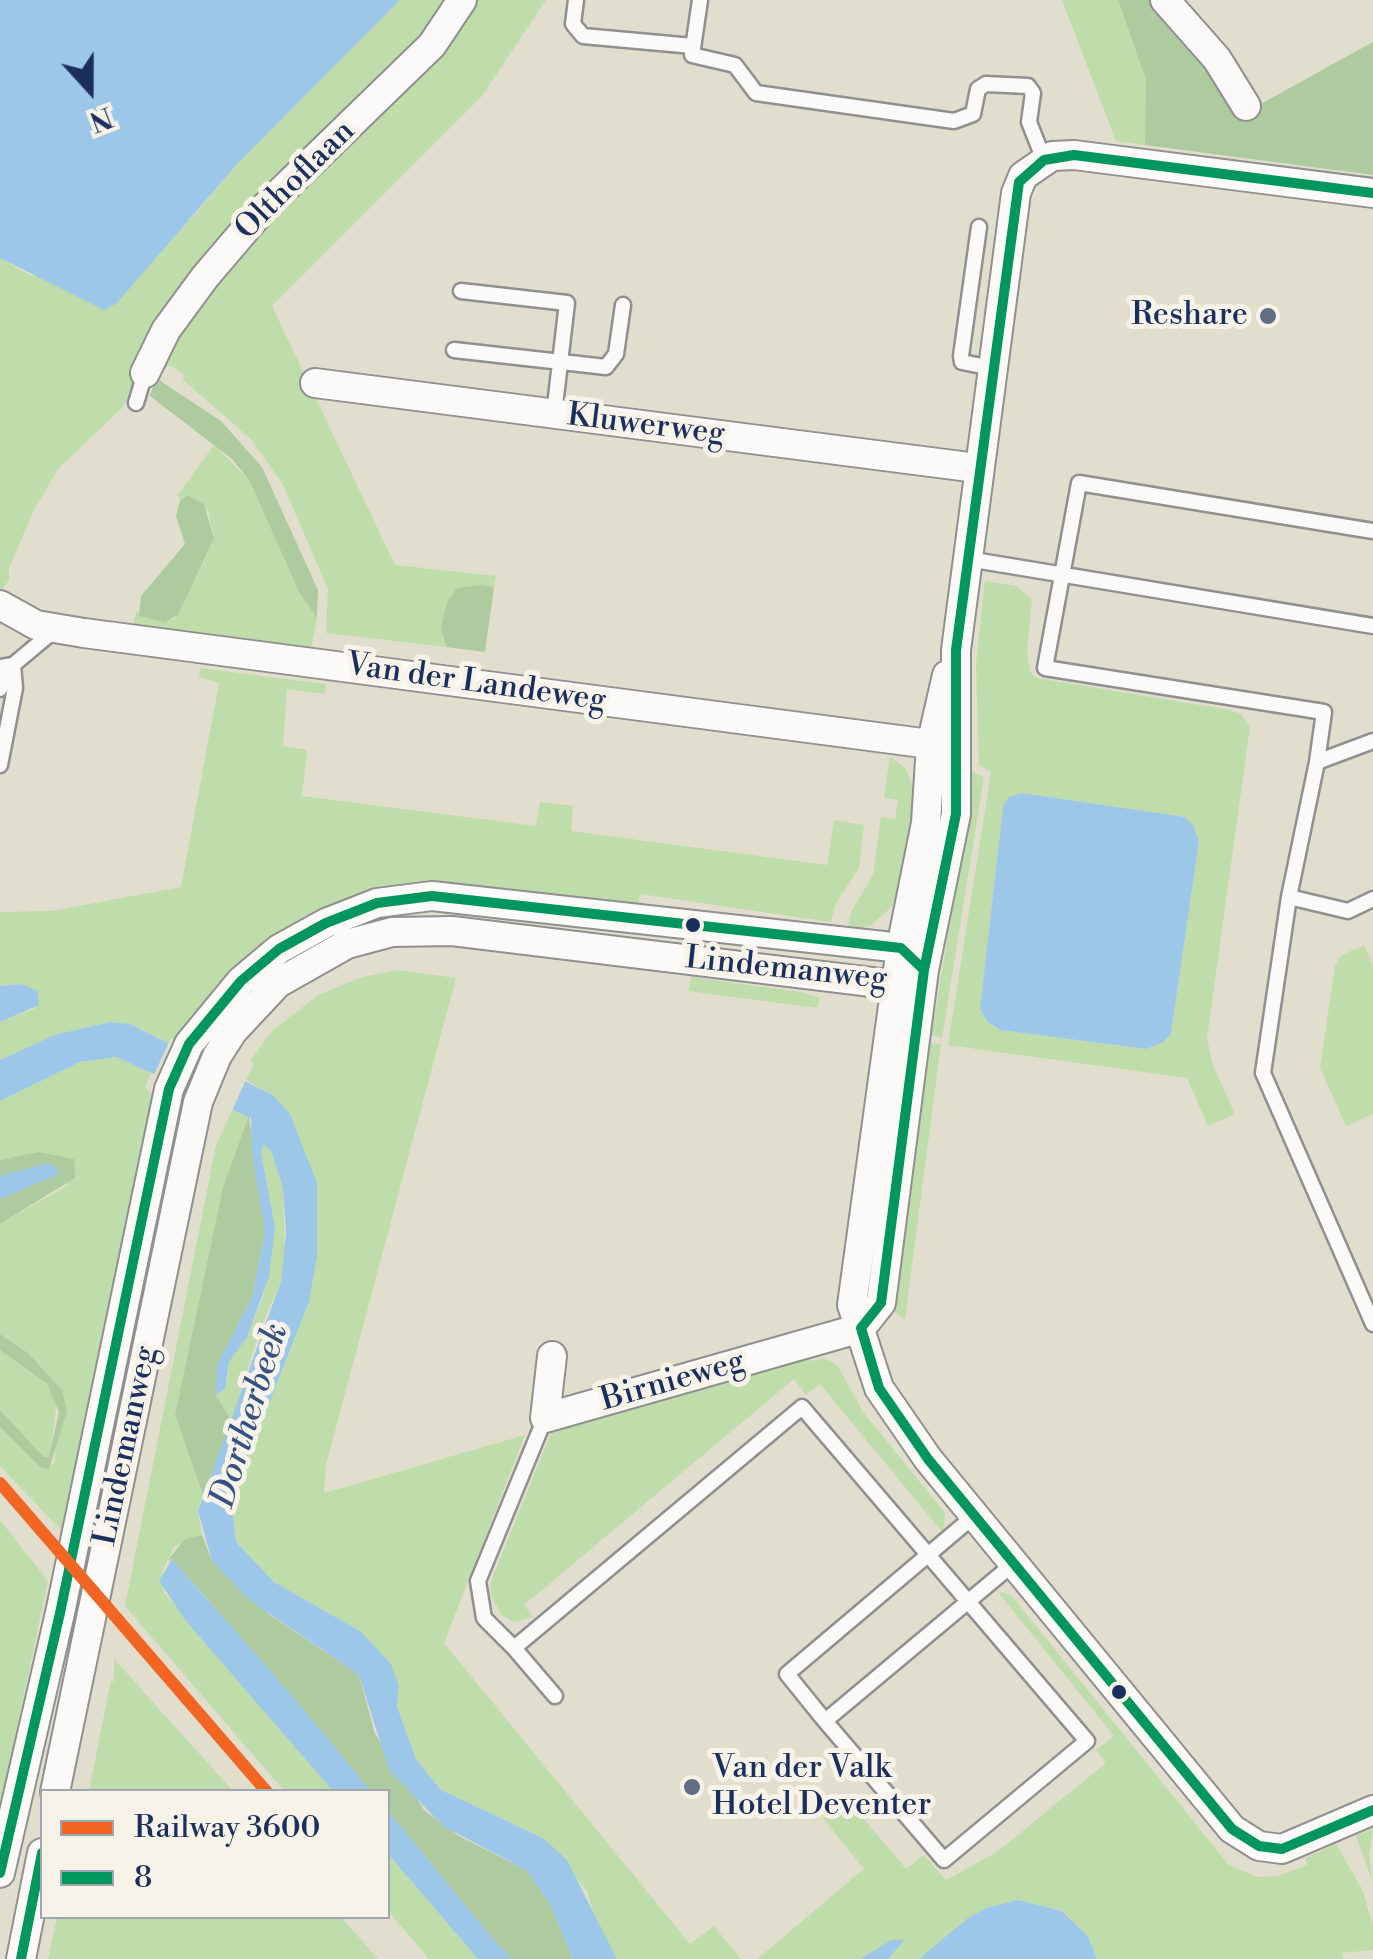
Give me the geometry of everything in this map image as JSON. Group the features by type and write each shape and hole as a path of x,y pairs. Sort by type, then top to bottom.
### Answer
{"street":[{"name":"Olthoflaan","path":"145,373 166,330 205,277 262,210 432,45 462,0"},
{"path":"1165,0 1217,59 1246,106"},
{"path":"1373,194 1074,154 1044,160 1023,176 1016,193 977,468 944,746 901,948 852,1304 886,1400 974,1516 1232,1829 1248,1842 1282,1849 1373,1810"},
{"name":"Kluwerweg","path":"315,383 977,468"},
{"name":"Van der Landeweg","path":"0,604 36,625 56,629 944,746"},
{"path":"861,1328 881,1303 924,970 956,814 944,746"},
{"name":"Lindemanweg","path":"0,1873 60,1613 169,1089 189,1044 241,981 279,949 346,915 378,904 432,896 901,948 924,970 896,985 452,931 392,932 347,944 278,983 246,1016 217,1056 198,1102 56,1789"},
{"name":"Birnieweg","path":"552,1356 546,1418 861,1328"},
{"path":"20,1959 40,1863"}],"lane":[{"path":"576,0 572,24 583,36 693,46"},
{"path":"700,0 692,54 698,59 734,65 756,94 954,121 973,114 978,89 986,84 1028,86 1033,93 1029,122 1044,160"},
{"path":"979,228 961,356 962,362 992,368"},
{"path":"461,291 568,303 554,414"},
{"path":"454,350 562,364 612,364 623,305"},
{"path":"136,403 145,373"},
{"path":"1373,531 1079,483 1059,574 1045,668 1324,712 1289,897 1263,1073 1373,1324"},
{"path":"968,559 1373,626"},
{"path":"0,689 7,666 56,629"},
{"path":"0,765 15,688 7,666"},
{"path":"1316,762 1373,741"},
{"path":"1289,897 1348,911 1373,900"},
{"path":"514,1648 802,1407 926,1556 1086,1741 944,1860 787,1674 926,1556 974,1516"},
{"path":"546,1418 478,1582 484,1618 554,1696"},
{"path":"825,1721 1013,1564"}],"green space":[{"path":"400,0 456,0 137,376 123,407 58,469 33,512 9,568 9,580 0,592 0,258 32,276 190,220 239,162"},
{"path":"467,0 546,0 482,96 272,306 395,565 496,576 494,587 482,585 442,636 446,647 326,633 328,589 283,485 252,440 183,380 184,374 170,365 165,368 165,340"},
{"path":"1062,0 1118,0 1146,80 1145,145 1116,141"},
{"path":"1118,0 1159,0 1257,106 1373,42 1373,175 1145,145 1146,80"},
{"path":"156,378 221,421 262,467 318,590 317,618 300,594 249,480 232,459 150,396"},
{"path":"214,445 249,480 300,594 317,618 311,651 133,627 136,612 174,619 203,564 214,539 208,511 187,495 180,501 178,495"},
{"path":"187,495 204,504 214,539 178,615 164,622 139,616 141,596 185,544 176,516 180,501"},
{"path":"985,581 1017,586 1032,600 1027,651 1030,672 1037,678 1230,710 1241,714 1250,727 1207,1038 1212,1063 1235,1114 1208,1126 1187,1078 948,1045 991,772 979,765 976,664","holes":["1022,793 1185,817 1199,841 1171,1034 1162,1043 1146,1049 1000,1030 987,1021 980,1009 1003,806 1010,797"]},
{"path":"494,587 485,652 446,647 441,629 447,602 457,588"},
{"path":"200,668 326,684 325,694 287,689 283,746 307,750 302,796 536,826 540,802 573,806 571,831 827,865 834,820 864,825 859,868 835,905 831,922 640,894 637,908 456,884 367,892 311,913 268,937 215,987 173,1045 130,1024 110,1022 54,1035 0,1060 0,1022 36,1008 21,984 0,986 0,912 52,911 181,887 219,683 199,677"},
{"path":"890,756 906,769 917,797 896,903 870,926 847,932 851,912 873,875 881,817 895,819 898,800 884,798"},
{"path":"967,769 984,777 942,1038 931,1036 954,900"},
{"path":"1364,945 1373,965 1373,1114 1346,1126 1320,1068 1335,966 1342,955"},
{"path":"398,970 456,978 326,1465 324,1493 525,1435 444,1643 690,1944 714,1926 741,1959 617,1959 598,1929 587,1891 543,1838 441,1790 416,1759 397,1705 399,1685 360,1631 274,1582 236,1542 231,1500 309,1302 273,1095 246,1080 254,1064 250,1061 272,1031 318,995 362,977"},
{"path":"691,977 820,998 817,1008 688,991"},
{"path":"927,1043 941,1044 905,1319 892,1310"},
{"path":"116,1057 151,1073 145,1087 152,1095 61,1530 0,1466 0,1427 41,1468 54,1464 62,1390 28,1353 0,1334 0,1224 68,1185 38,1152 0,1160 0,1101 80,1062"},
{"path":"233,1109 249,1115 223,1187 175,1415 203,1495 198,1511 202,1535 174,1547 162,1572 164,1592 331,1789 282,1789 125,1606 216,1145"},
{"path":"249,1115 265,1232 252,1297 229,1342 216,1395 232,1422 203,1495 175,1415 223,1187"},
{"path":"264,1145 271,1151 283,1188 285,1254 281,1281 259,1332 232,1422 216,1395 227,1381 229,1362 247,1336 263,1298 275,1227 261,1152"},
{"path":"38,1152 74,1159 75,1178 0,1224 0,1199 59,1173 0,1176 0,1160"},
{"path":"0,1334 28,1353 62,1390 67,1411 49,1469 41,1468 0,1427 0,1410 44,1457 49,1457 59,1412 47,1384 0,1350"},
{"path":"0,1350 47,1384 57,1401 50,1457 44,1457 0,1410"},
{"path":"810,1355 811,1361 825,1358 838,1366 863,1412 945,1513 943,1533 820,1384 806,1395 794,1379 524,1605 533,1617 514,1622 502,1615 491,1596 491,1581 554,1426"},
{"path":"0,1520 48,1581 0,1808"},
{"path":"202,1535 212,1561 269,1614 359,1675 375,1734 424,1810 459,1836 526,1870 550,1904 573,1959 512,1959 495,1941 390,1813 390,1789 369,1789 204,1595 172,1559 168,1560 185,1539"},
{"path":"997,1591 1011,1595 1228,1864 1256,1877 1278,1876 1307,1865 1305,1858 1336,1844 1362,1889 1373,1925 1373,1950 1343,1953 1343,1959 1097,1959 1088,1936 1063,1911 1018,1900 989,1907 919,1959 888,1959 902,1940 891,1940 860,1959 757,1959 864,1869 823,1818 847,1799 906,1869 924,1855 946,1880 997,1852 1106,1763 1096,1750 1114,1736"},
{"path":"114,1659 231,1789 89,1789 111,1680 114,1682"},
{"path":"1373,1828 1369,1855 1373,1883 1356,1836"},
{"path":"390,1856 478,1959 429,1959 390,1913"},
{"path":"57,1919 343,1919 378,1959 48,1959"}],"water":[{"path":"0,0 400,0 239,162 117,303 104,310 0,258"},
{"path":"1022,793 1185,817 1193,825 1199,841 1171,1034 1162,1043 1146,1049 1000,1030 987,1021 980,1009 1003,806 1009,797"},
{"path":"21,984 38,991 39,1005 0,1022 0,986"},
{"name":"Dortherbeek","path":"110,1022 130,1024 273,1095 290,1114 317,1183 317,1256 309,1302 231,1500 236,1542 274,1582 360,1631 391,1664 399,1685 397,1706 416,1759 441,1790 543,1838 567,1860 617,1959 573,1959 550,1904 526,1870 443,1826 389,1770 359,1675 248,1599 212,1561 198,1511 281,1281 286,1233 283,1188 271,1151 264,1145 261,1152 275,1227 269,1277 247,1337 229,1362 225,1389 216,1395 217,1365 252,1297 265,1232 252,1155 251,1118 116,1057 80,1062 0,1101 0,1060 54,1035"},
{"path":"49,1163 58,1169 57,1175 0,1199 0,1176"},
{"path":"172,1559 369,1789 331,1789 185,1620 159,1581"},
{"path":"390,1813 512,1959 478,1959 390,1856"},
{"path":"1018,1900 1062,1911 1088,1936 1097,1959 919,1959 968,1918 989,1907"},
{"path":"891,1940 904,1940 888,1959 860,1959"}],"pier":[{"path":"171,1038 248,1075 231,1113 152,1079"}],"rail line":[{"name":"3600","path":"0,1483 264,1789"}],"transit line":[{"name":"8","path":"1373,193 1074,155 1044,160 1019,182 956,650 956,814 924,970 881,1303 861,1328 879,1388 928,1459 1232,1829 1259,1846 1282,1849 1373,1810"},
{"name":"8","path":"0,1873 60,1613 169,1089 189,1044 241,981 279,949 326,923 377,903 432,896 901,948 924,970"},
{"name":"8","path":"21,1959 40,1863"}],"place":[{"name":"Reshare","path":"1268,316"},
{"name":"Van der Valk Hotel Deventer","path":"692,1787"}]}
